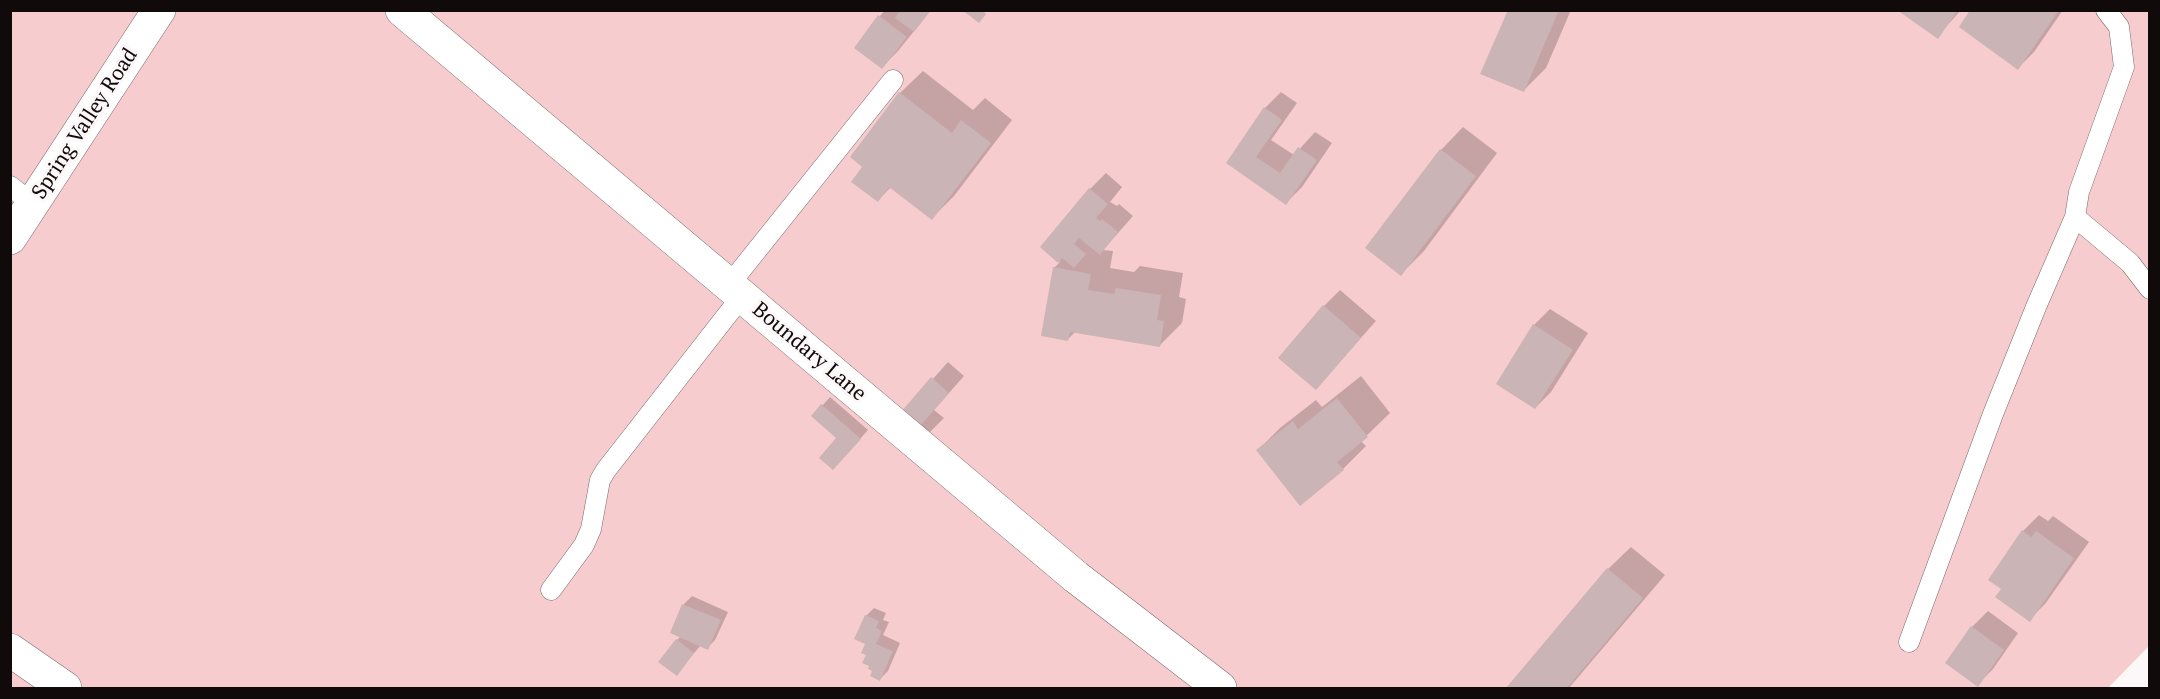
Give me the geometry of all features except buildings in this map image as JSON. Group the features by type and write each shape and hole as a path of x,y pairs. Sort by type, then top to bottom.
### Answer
{"street":[{"name":"Spring Valley Road","path":"10,238 22,195 159,10"},
{"name":"Boundary Lane","path":"402,10 1076,577 1220,688"},
{"path":"10,650 65,688"}],"lane":[{"path":"1909,642 1993,414 2036,306 2075,217 2079,192 2124,67 2118,27 2106,10"},
{"path":"550,590 584,545 591,529 600,480 606,470 893,80"},
{"path":"2075,217 2130,263 2150,290"}],"shaded area":[{"path":"10,11 2149,11 2149,646 2108,688 11,688"}]}
